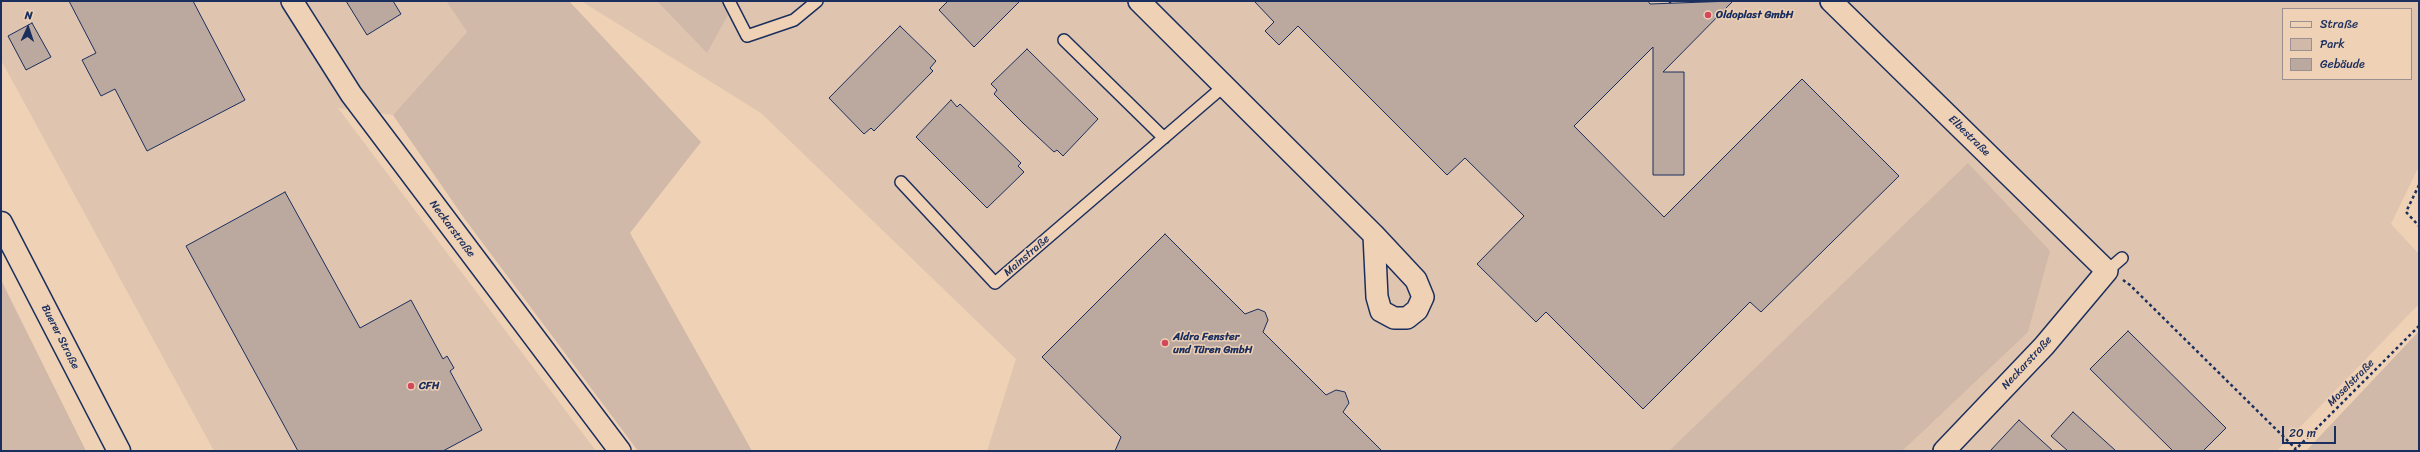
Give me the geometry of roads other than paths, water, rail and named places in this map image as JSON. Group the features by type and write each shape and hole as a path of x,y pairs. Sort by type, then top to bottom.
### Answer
{"street":[{"name":"Neckarstraße","path":"292,1 351,94 620,451"},
{"path":"1139,1 1374,235"},
{"name":"Elbestraße","path":"1831,1 2106,271"},
{"name":"Buerer Straße","path":"1,223 119,451"},
{"name":"Neckarstraße","path":"1944,451 2044,346 2106,271"}],"lane":[{"path":"729,1 747,36 794,20 817,1"},
{"path":"1064,40 1164,138"},
{"name":"Mainstraße","path":"901,182 995,283 1224,86"},
{"path":"2106,271 2122,258"}],"place":[{"name":"Oldoplast GmbH","path":"1708,15"},
{"name":"Aldra Fenster und Türen GmbH","path":"1165,343"},
{"name":"CFH","path":"411,386"}]}
